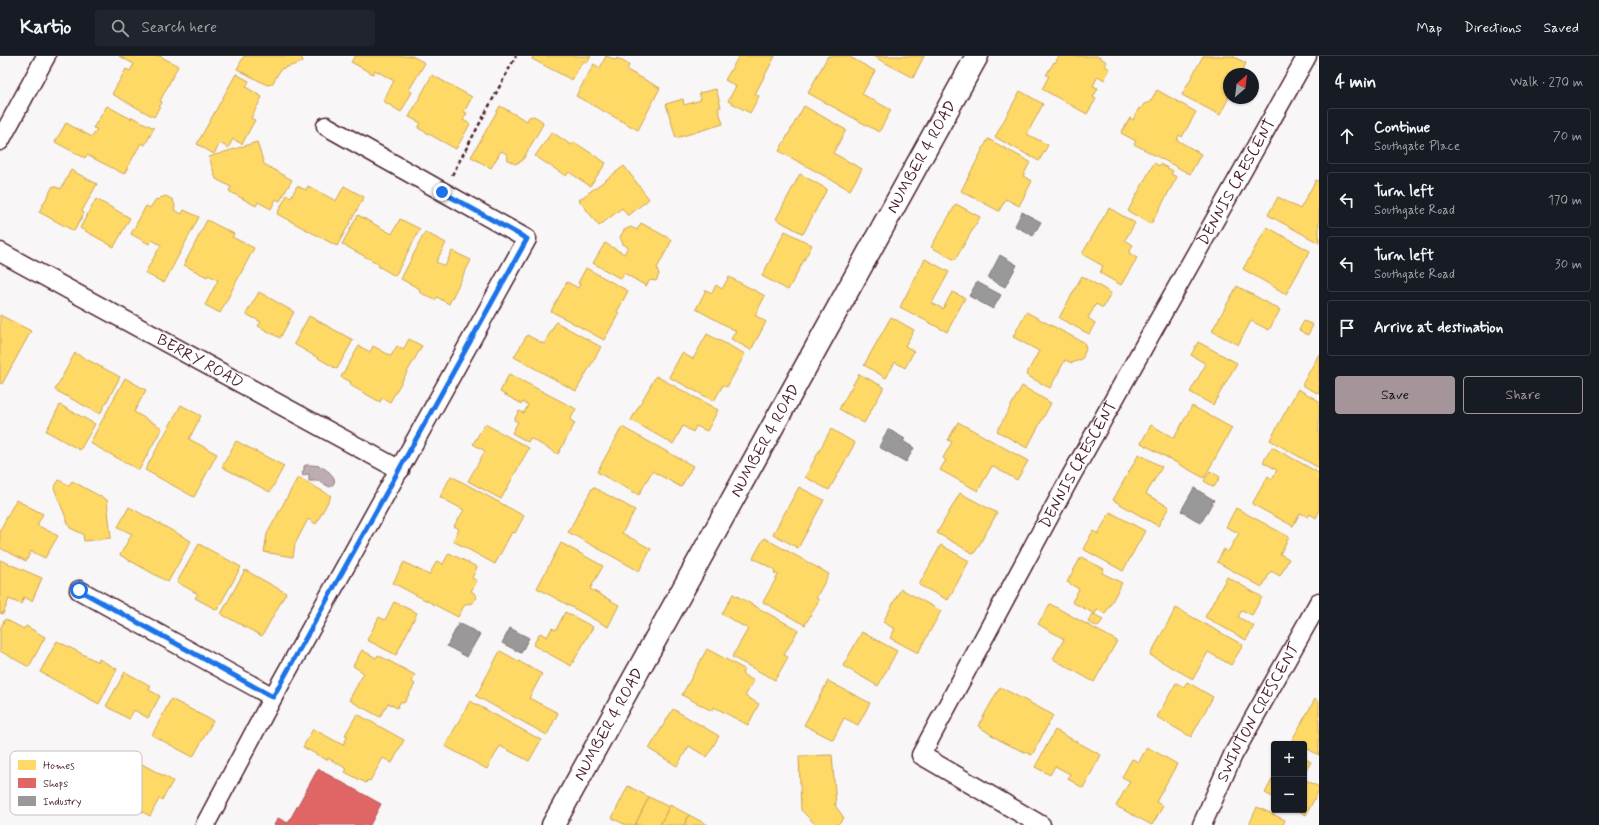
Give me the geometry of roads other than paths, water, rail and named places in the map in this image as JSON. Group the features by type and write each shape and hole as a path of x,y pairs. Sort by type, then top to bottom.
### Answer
{"main road":[{"name":"NUMBER 4 ROAD","path":"553,825 977,56"}],"street":[{"path":"0,141 46,56"},
{"name":"DENNIS CRESCENT","path":"1041,825 921,755 1071,476 1307,56"},
{"path":"205,825 273,697 527,239 326,126"},
{"name":"BERRY ROAD","path":"0,252 400,470"},
{"path":"79,590 273,697"},
{"name":"SWINTON CRESCENT","path":"1202,825 1233,755 1319,602"}]}
